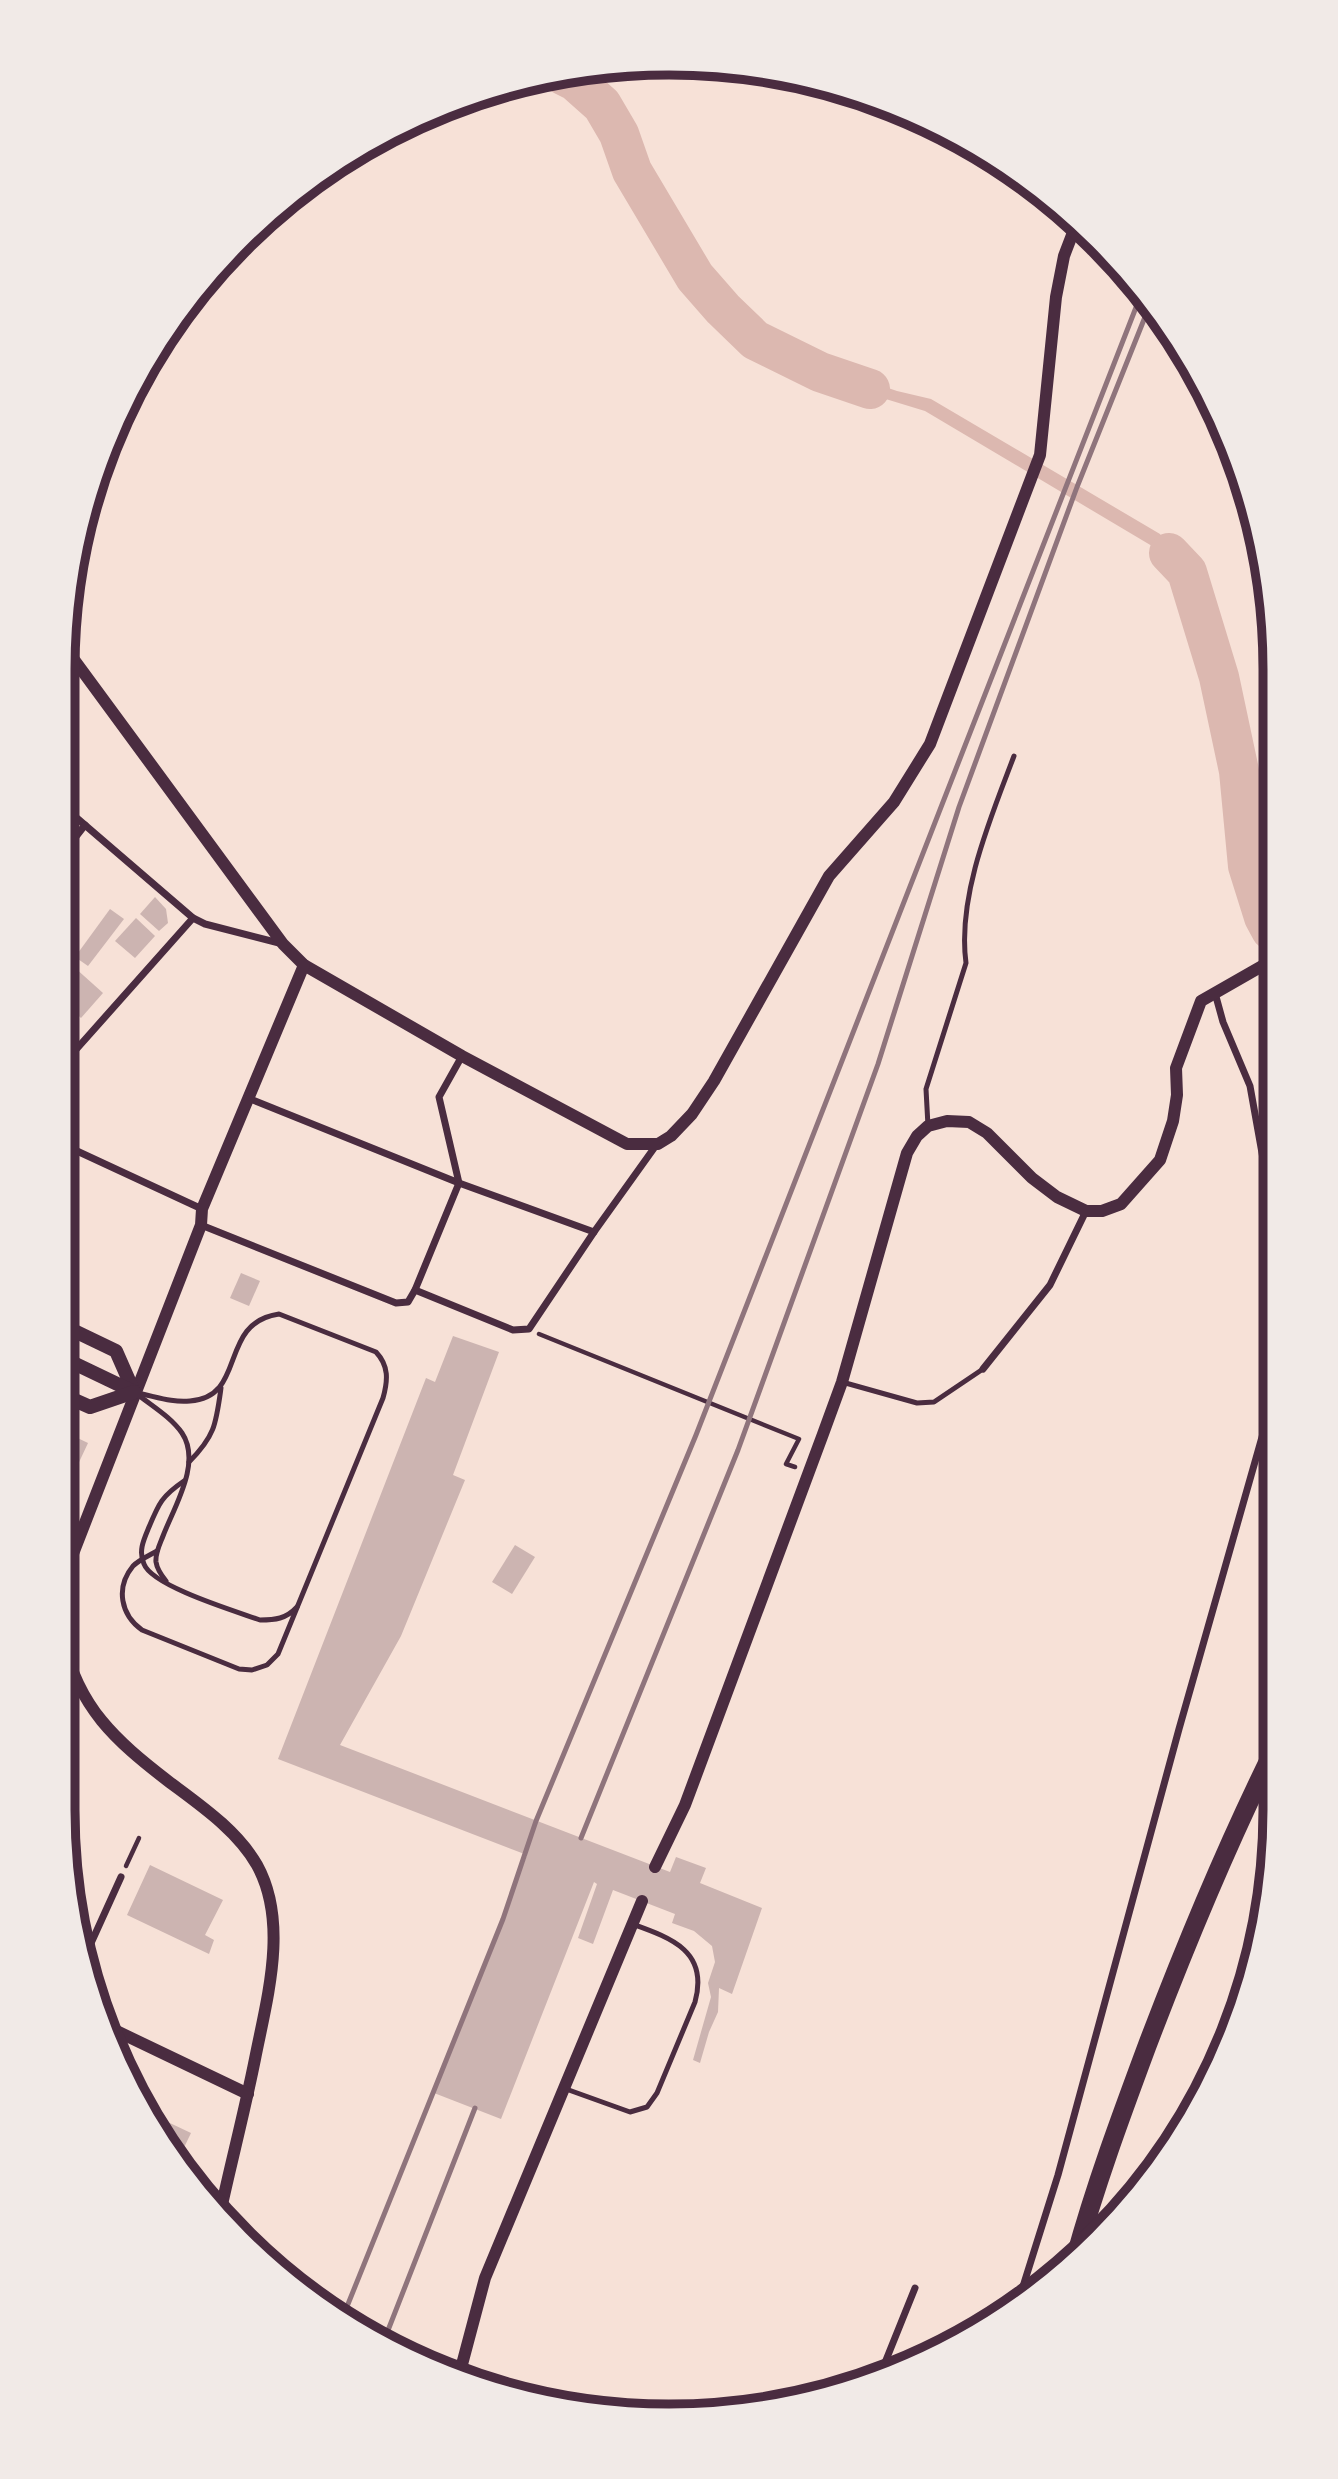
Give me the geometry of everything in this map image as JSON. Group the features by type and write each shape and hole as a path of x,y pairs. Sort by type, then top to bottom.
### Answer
{"highway":[{"path":"1082,2236 1105,2160 1177,1967 1224,1854 1263,1773"}],"main road":[{"path":"75,1330 116,1351 134,1392"},
{"path":"75,1363 134,1392"},
{"path":"75,1400 90,1407 134,1392"}],"street":[{"path":"415,1290 513,1330 529,1329 594,1232 658,1144 671,1136 692,1114 714,1081 829,876 894,802 930,744 1040,455 1056,297 1064,256 1072,234"},
{"path":"75,662 283,944 304,965 461,1056 627,1144 658,1144"},
{"path":"75,671 79,667"},
{"path":"75,816 193,918 205,924 283,944"},
{"path":"75,838 85,825"},
{"path":"75,1051 193,918"},
{"path":"75,1548 201,1225 202,1209 304,965"},
{"path":"655,1867 685,1805 810,1473 842,1382 907,1153 917,1136 928,1126 947,1121 969,1122 987,1133 1032,1178 1056,1197 1086,1210 1102,1210 1121,1204 1160,1160 1173,1121 1177,1095 1176,1068 1201,1001 1263,966"},
{"path":"1215,993 1223,1022 1250,1086 1263,1159"},
{"path":"201,1225 396,1303 408,1301 459,1183 439,1097 461,1056"},
{"path":"248,1098 459,1183 594,1232"},
{"path":"75,1149 202,1209"},
{"path":"983,1369 1050,1285 1086,1210"},
{"path":"1023,2286 1058,2175 1263,1434"},
{"path":"75,1679 98,1717 118,1741 214,1816 238,1840 257,1865 267,1892 273,1922 267,1997 223,2201"},
{"path":"91,1944 121,1877"},
{"path":"462,2366 485,2278 562,2087 642,1901"},
{"path":"118,2031 248,2094"},
{"path":"885,2363 915,2288"}],"lane":[{"path":"928,1126 926,1089 966,962 964,947 971,887 986,831 1014,756"},
{"path":"157,1551 133,1567 124,1586 122,1600 131,1622 142,1630 239,1669 252,1670 267,1665 278,1654 301,1602 383,1398 387,1372 384,1360 376,1352 290,1317 279,1314 265,1316 248,1328 220,1388 217,1415 208,1443 189,1462"},
{"path":"842,1382 917,1403 934,1402 983,1369"},
{"path":"134,1392 178,1402 210,1397 220,1388"},
{"path":"134,1392 183,1434 189,1462 157,1551 156,1564 169,1585"},
{"path":"184,1481 166,1493 159,1503 142,1545 142,1560 150,1575 260,1620 274,1620 290,1614 301,1602"},
{"path":"562,2087 630,2112 647,2107 657,2093 695,2002 699,1986 697,1971 691,1957 681,1945 668,1937 632,1924"}],"path":[{"path":"529,1329 799,1439 786,1464 810,1473"},
{"path":"121,1877 139,1838"}],"shaded area":[{"path":"823,366 897,391 931,399 1160,534 1168,545 1195,568 1205,596 1189,602 1176,570 1159,550 925,411 817,378"}],"building":[{"path":"155,897 166,909 168,923 159,931 140,914"},
{"path":"110,909 124,919 88,966 75,957"},
{"path":"136,918 155,936 135,958 115,941"},
{"path":"75,968 103,993 81,1018 75,1013"},
{"path":"241,1273 260,1281 249,1306 230,1298"},
{"path":"453,1336 499,1352 453,1475 465,1480 401,1636 340,1745 670,1872 676,1857 706,1868 700,1883 762,1908 732,1994 719,1988 718,2012 700,2063 693,2060 711,1997 708,1983 715,1962 712,1946 694,1931 672,1923 675,1914 613,1890 593,1944 578,1938 597,1884 594,1882 501,2119 434,2093 527,1855 278,1759 426,1378 435,1382"},
{"path":"75,1437 88,1443 75,1471"},
{"path":"515,1545 535,1557 512,1594 492,1582"},
{"path":"150,1865 223,1900 205,1935 214,1940 209,1954 127,1915"},
{"path":"163,2120 191,2133 183,2150"}],"waterway":[{"path":"577,83 602,105 619,134 632,171 695,277 723,309 755,340 820,372 870,389"},
{"path":"1169,553 1187,572 1219,677 1239,771 1248,866 1263,914"}],"railway":[{"path":"346,2308 503,1919 536,1821 696,1435 1137,305"},
{"path":"581,1838 738,1450 878,1064 959,807 1077,487 1146,316"},
{"path":"387,2332 475,2108"}]}
